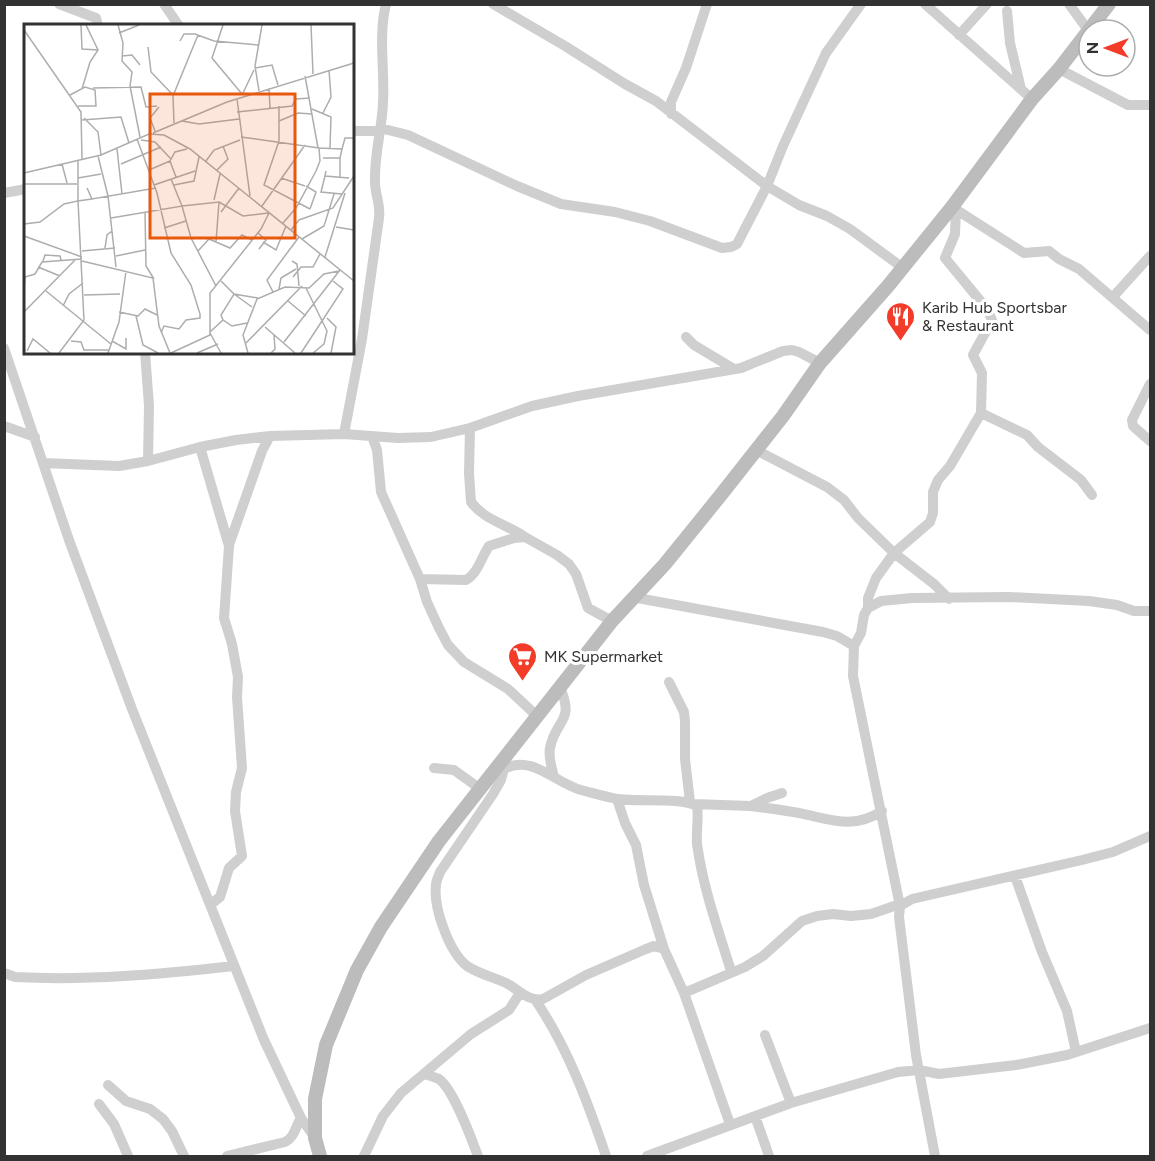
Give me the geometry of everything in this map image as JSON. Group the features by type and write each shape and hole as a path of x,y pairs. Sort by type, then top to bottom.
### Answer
{"main road":[{"path":"1098,18 1109,4"},
{"path":"320,1156 315,1138 315,1099 326,1045 357,970 387,917 439,841 508,752 632,597 665,564 783,416 820,363 954,208 1032,99 1077,45"}],"street":[{"path":"59,4 96,18 98,24"},
{"path":"164,4 178,24"},
{"path":"344,434 362,339 380,218 375,173 383,103 386,4"},
{"path":"493,4 656,101 767,186 799,205 835,220 903,268"},
{"path":"671,114 671,102 686,68 707,4"},
{"path":"354,130 380,129 408,135 561,204 615,212 722,248 731,248 737,244 767,186 826,53 861,4"},
{"path":"925,4 1032,99"},
{"path":"959,35 987,4"},
{"path":"1069,4 1079,18"},
{"path":"1007,11 1010,43 1021,89"},
{"path":"1059,69 1128,105 1150,105"},
{"path":"4,193 24,189"},
{"path":"954,208 1024,253 1048,250 1059,259 1079,269 1150,330"},
{"path":"936,1156 919,1070 899,917 900,905 853,676 854,646 861,633 864,615 868,608 868,598 876,578 894,553 930,522 933,513 933,492 938,480 950,466 981,413 982,373 973,355 992,320 987,309 945,258 955,234 954,208"},
{"path":"1113,297 1150,256"},
{"path":"686,337 694,345 734,369"},
{"path":"4,348 69,540 132,709 264,1040 301,1118 315,1138"},
{"path":"43,463 119,466 200,447 270,436 344,434 398,438 431,437 470,428 532,406 734,369 783,351 792,350 820,363"},
{"path":"145,354 149,406 148,461"},
{"path":"1150,384 1132,420 1133,426 1150,441"},
{"path":"981,413 1027,435 1038,447 1081,480 1092,495"},
{"path":"5,427 35,437"},
{"path":"470,428 471,502 490,519 516,531 569,564 576,574 588,608 612,621"},
{"path":"210,905 220,897 227,873 240,859 242,850 235,811 236,792 242,768 237,697 238,677 224,618 229,546 262,451 270,436"},
{"path":"372,436 377,450 381,492 420,579 427,602 448,645 464,662 508,689 537,716"},
{"path":"200,447 229,546"},
{"path":"756,450 836,494 894,553 934,584 949,599"},
{"path":"420,579 466,580 478,568 489,546 525,537"},
{"path":"632,597 823,632 837,636 854,646"},
{"path":"868,608 881,601 912,598 1009,597 1089,601 1117,605 1134,611 1150,611"},
{"path":"669,682 684,712 685,759 692,803 697,806 697,842 708,896 731,971"},
{"path":"554,777 550,749 566,712 567,703 560,687"},
{"path":"508,752 501,780 440,872 436,884 436,904 452,945 464,964 475,971 508,984 536,1001 579,1083 606,1156"},
{"path":"504,769 513,764 528,764 573,788 617,799 751,806 797,812 836,822 869,820 882,811"},
{"path":"434,768 454,771 480,788"},
{"path":"751,806 782,793"},
{"path":"617,799 636,845 644,885 660,935 659,947 684,993 730,1125"},
{"path":"684,993 731,971 745,967 763,956 802,921 833,914 851,916 871,914 912,899 1113,852 1150,836"},
{"path":"1015,876 1042,952 1067,1011 1076,1052"},
{"path":"536,1001 586,975 659,947"},
{"path":"8,976 86,979 234,966"},
{"path":"364,1156 383,1116 402,1093 471,1034 509,1010 520,993"},
{"path":"647,1156 791,1103 898,1072 919,1070 939,1074 1016,1065 1076,1052 1150,1028"},
{"path":"765,1035 791,1103"},
{"path":"425,1074 438,1079 448,1091 478,1156"},
{"path":"108,1085 126,1101 150,1109 163,1119 172,1131 184,1156"},
{"path":"99,1104 114,1124 128,1156"},
{"path":"755,1116 769,1156"},
{"path":"227,1156 291,1139 301,1118"}],"place":[{"name":"Karib Hub Sportsbar & Restaurant","path":"901,342"},
{"name":"MK Supermarket","path":"523,682"}]}
